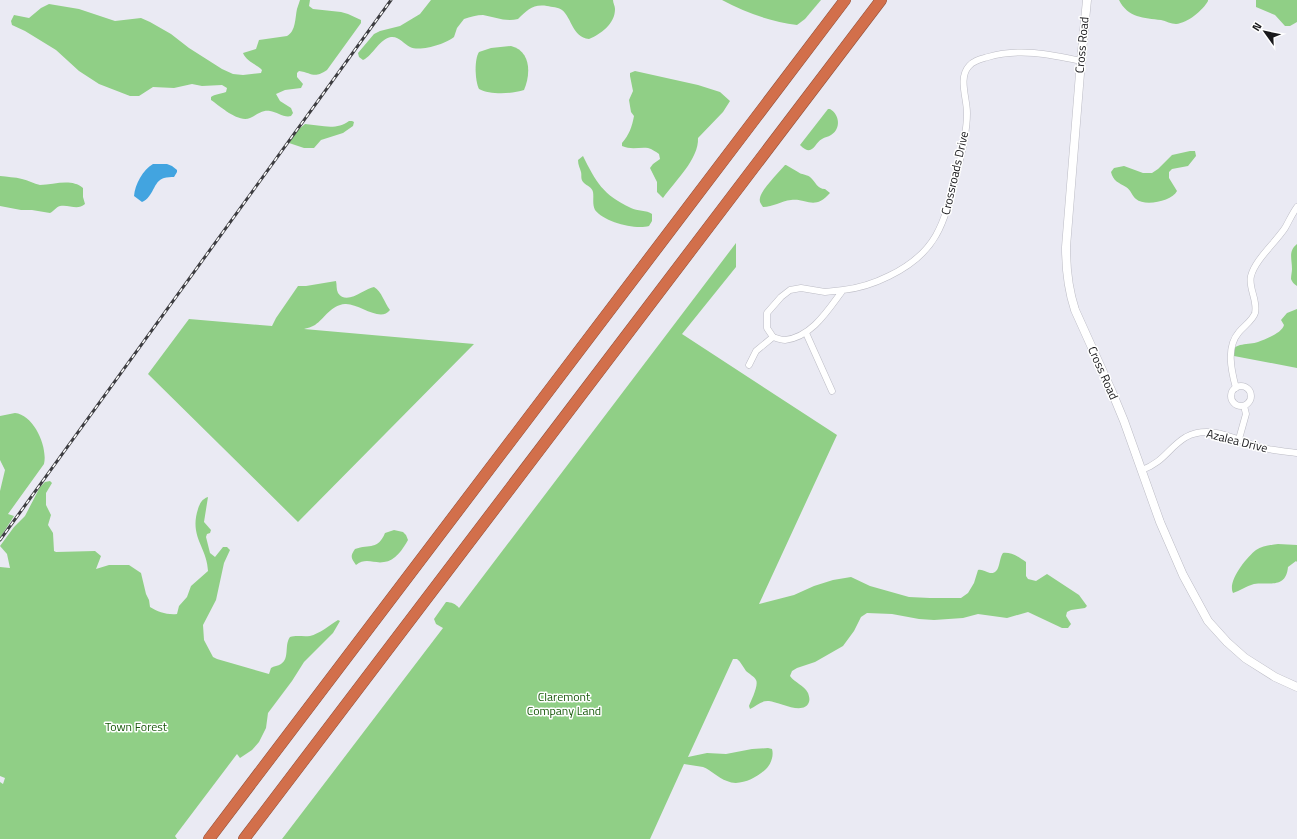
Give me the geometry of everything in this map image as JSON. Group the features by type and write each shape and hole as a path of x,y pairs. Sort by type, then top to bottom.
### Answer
{"highway":[{"path":"209,839 845,0"},
{"path":"244,839 881,0"}],"street":[{"name":"Cross Road","path":"1087,0 1066,248 1068,283 1075,310 1112,392 1160,522 1183,575 1208,621 1227,642 1245,658 1275,677 1297,687"},
{"name":"Crossroads Drive","path":"843,290 860,288 905,268 914,262 927,249 935,237 946,214 960,159 967,113 964,80 966,70 971,64 983,58 1001,53 1014,52 1038,53 1081,61"},
{"path":"1236,388 1232,375 1231,347 1238,333 1255,313 1251,276 1260,260 1285,228 1297,207"},
{"path":"801,288 825,292 843,290 821,318 806,333 784,340 772,337 767,328 767,313 781,296 790,290 801,288"},
{"path":"806,333 832,391"},
{"path":"749,365 756,351 772,337"},
{"path":"1243,386 1249,389 1251,392 1250,402 1244,406 1238,406 1233,402 1232,393 1236,388 1243,386"},
{"path":"1239,439 1246,414 1244,406"},
{"name":"Azalea Drive","path":"1142,470 1152,467 1185,438 1195,434 1208,432 1239,439 1260,447 1277,451 1297,453"}],"green space":[{"path":"300,0 310,0 309,6 313,9 348,14 361,20 361,23 327,70 316,75 299,71 297,73 297,77 303,84 301,88 285,90 276,94 280,101 291,108 293,113 291,116 283,116 267,111 245,119 235,116 211,100 211,97 226,92 227,88 222,85 202,86 192,84 174,88 153,87 139,96 130,96 99,84 79,71 56,50 25,31 12,25 11,21 14,15 29,18 41,8 49,4 79,9 115,21 141,18 171,34 189,48 222,69 233,74 243,75 261,73 262,70 244,56 243,53 256,49 259,40 287,36 290,34 294,28"},
{"path":"431,0 613,0 615,9 613,19 610,24 589,39 583,38 579,35 565,13 559,8 538,6 531,8 518,19 513,20 504,20 483,15 464,19 457,28 454,37 445,42 426,48 420,49 410,47 394,37 387,38 380,43 365,59 363,60 359,57 358,53 374,34 400,26 420,14"},
{"path":"722,0 821,0 805,19 797,25 777,22 758,16 739,9"},
{"path":"1119,0 1208,1 1195,16 1181,23 1172,24 1161,20 1149,19 1132,14"},
{"path":"1256,0 1297,0 1297,22 1290,26 1285,26 1275,15 1256,7"},
{"path":"511,46 518,49 522,53 528,64 528,77 524,90 501,93 479,89 476,60 479,52 491,48"},
{"path":"635,71 698,85 720,92 730,101 723,112 698,138 695,154 691,162 663,198 657,192 657,182 650,168 660,159 659,154 648,148 632,148 622,146 622,143 630,131 634,116 631,112 629,100 633,91 630,73"},
{"path":"828,109 836,115 838,126 831,135 819,141 811,150 804,149 800,145"},
{"path":"349,121 354,122 353,126 343,133 321,140 314,148 304,148 289,143 299,129 305,124 333,127"},
{"path":"1195,151 1196,156 1188,166 1172,169 1169,172 1169,178 1177,191 1170,198 1158,202 1146,203 1136,199 1128,188 1115,180 1111,172 1114,168 1124,166 1143,173 1152,173 1172,155"},
{"path":"583,156 601,187 607,193 631,208 652,214 652,221 649,226 636,227 620,224 605,218 595,210 592,190 583,182 582,179 578,160"},
{"path":"785,165 808,176 818,187 825,189 830,193 815,203 791,200 763,207 760,203 761,195"},
{"path":"0,176 19,178 40,185 73,183 83,188 85,204 79,207 60,206 50,213 0,206"},
{"name":"Claremont Company Land","path":"736,243 736,267 682,334 837,435 759,604 794,595 814,586 833,580 851,577 870,586 909,597 961,598 968,593 974,583 978,570 994,573 998,569 1003,553 1009,553 1026,562 1026,576 1028,579 1036,581 1047,574 1079,595 1087,606 1085,608 1067,612 1066,616 1071,624 1068,628 1062,628 1028,612 1007,618 978,614 963,618 934,620 892,614 867,613 861,617 854,631 843,646 815,662 792,671 790,676 804,688 809,695 809,702 802,708 766,701 761,702 750,709 749,706 756,689 757,682 737,659 733,659 688,757 707,753 726,754 752,749 768,748 772,749 773,752 771,762 758,776 748,781 737,783 724,780 703,767 684,764 650,839 282,839 443,628 436,624 434,619 446,602 450,602 459,608"},
{"path":"1297,244 1297,286 1291,279 1291,252"},
{"path":"336,281 338,293 342,297 346,298 374,287 381,294 390,310 386,313 375,314 357,306 345,304 340,305 332,309 315,325 304,329 474,344 298,522 148,374 189,319 272,326 298,286"},
{"path":"1297,309 1297,368 1230,354 1235,347 1258,342 1280,331 1284,325 1281,320 1287,313"},
{"path":"15,413 28,419 34,426 42,441 45,457 44,464 8,514 14,516 0,538 0,491 5,470 0,460 0,416"},
{"name":"Town Forest","path":"50,481 52,483 46,493 46,505 51,515 48,525 53,533 54,551 95,551 101,556 96,569 109,565 129,565 141,573 150,607 166,614 177,614 179,606 187,597 191,586 208,571 205,555 197,535 196,519 200,505 203,500 208,497 204,522 211,530 206,537 210,553 215,557 223,547 227,547 230,550 224,563 216,600 203,625 204,640 213,657 217,659 269,674 271,668 280,665 284,661 288,640 290,637 310,636 338,620 340,621 333,633 304,662 268,713 266,728 259,742 252,750 240,758 237,754 175,836 177,839 0,839 0,782 3,784 5,778 0,776 0,567 10,568 7,554 0,546 14,527 25,516 40,487 45,482"},
{"path":"394,530 403,532 408,540 395,557 384,562 363,561 356,565 352,557 352,553 355,549 373,546 379,542 385,533"},
{"path":"1278,544 1297,545 1297,562 1296,561 1288,567 1287,574 1284,579 1280,582 1271,584 1254,584 1233,593 1232,588 1235,576 1248,558 1258,549"}],"water":[{"path":"153,164 167,164 177,170 177,172 174,177 166,177 160,180 149,197 142,202 134,196 136,187 140,178"}],"railway":[{"path":"0,540 391,0"}]}
